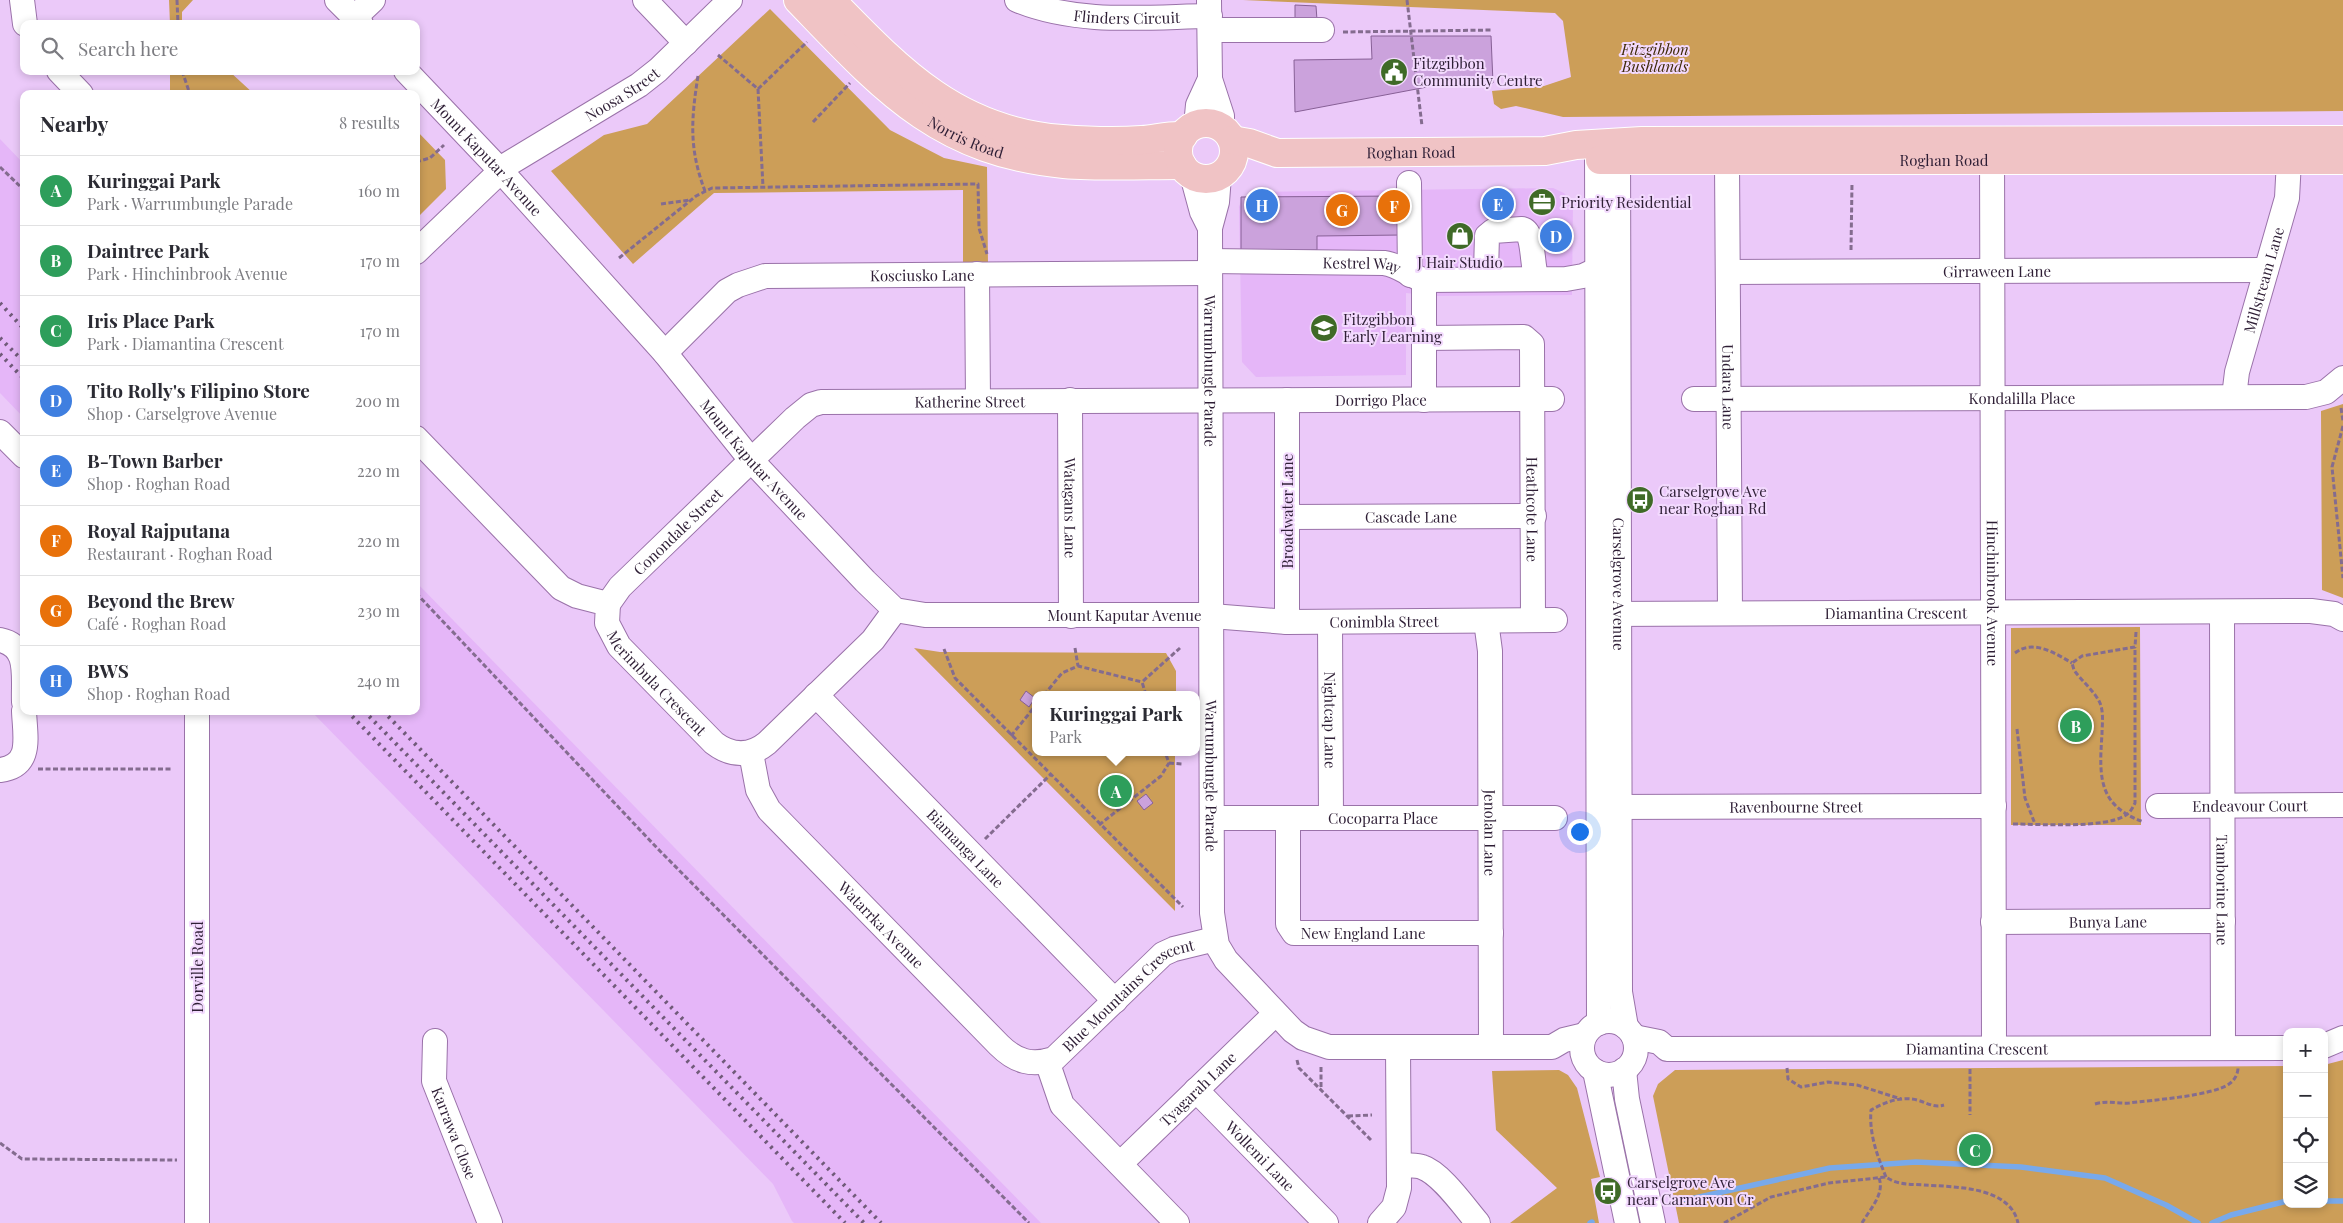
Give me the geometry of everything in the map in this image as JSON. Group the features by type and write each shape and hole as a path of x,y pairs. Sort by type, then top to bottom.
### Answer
{"main road":[{"name":"Norris Road","path":"798,0 889,92 920,115 959,136 988,148 1038,161 1187,170"},
{"name":"Norris Road","path":"831,0 907,75 932,94 980,120 1007,129 1062,139 1139,140 1208,132"},
{"path":"1208,132 1234,148 1225,171 1210,179 1187,170 1178,150 1208,132"},
{"name":"Roghan Road","path":"1208,132 1277,153"},
{"name":"Roghan Road","path":"1225,171 1277,153 1545,151 1576,145 1607,152 1727,162 1992,150 2343,140"},
{"name":"Roghan Road","path":"1607,152 1992,150 2289,160 2343,160"}],"street":[{"path":"22,0 24,20"},
{"path":"337,0 357,20"},
{"path":"359,20 373,0"},
{"path":"645,0 686,43"},
{"name":"Noosa Street","path":"500,171 639,85 730,0"},
{"name":"Flinders Circuit","path":"1017,0 1036,8 1070,16 1210,16 1331,31"},
{"path":"1208,132 1222,116 1210,79 1210,16"},
{"path":"63,75 77,90"},
{"name":"Mount Kaputar Avenue","path":"410,75 500,171 665,353 751,460 865,581 895,610 925,615 1212,616"},
{"name":"Hinchinbrook Avenue","path":"1992,150 1993,612 1999,815 1993,922 1994,1047"},
{"name":"Carselgrove Avenue","path":"1607,152 1598,269 1609,614"},
{"name":"Carselgrove Avenue","path":"1607,152 1610,807 1620,992 1629,1048 1627,1099 1653,1223"},
{"name":"Millstream Lane","path":"2234,398 2237,372 2286,198 2289,160"},
{"name":"Undara Lane","path":"1727,162 1730,613"},
{"name":"Warrumbungle Parade","path":"1187,170 1202,212 1210,228"},
{"path":"420,248 500,171"},
{"name":"Warrumbungle Parade","path":"1225,171 1210,228 1212,913 1215,938 1226,960 1275,1014 1293,1031 1314,1043 1341,1048 1552,1047 1562,1054 1591,1046"},
{"path":"1409,183 1424,338 1424,400"},
{"path":"1483,279 1486,271 1488,236 1493,230 1522,229 1526,230 1530,235 1532,265 1537,279"},
{"name":"Kestrel Way","path":"1210,267 1384,264 1397,265 1417,278 1483,279 1576,278 1598,269"},
{"name":"Kosciusko Lane","path":"665,353 727,291 738,285 765,276 981,274 1210,267"},
{"name":"Girraween Lane","path":"1728,272 2266,270"},
{"path":"978,401 981,274"},
{"name":"Heathcote Lane","path":"1424,338 1527,338 1533,347 1542,399 1534,516 1544,620"},
{"name":"Kondalilla Place","path":"1694,399 2234,398 2318,395 2334,387 2343,378"},
{"name":"Dorrigo Place","path":"1210,400 1542,399"},
{"name":"Watagans Lane","path":"1070,400 1071,616"},
{"name":"Katherine Street","path":"751,460 804,410 821,402 1210,400"},
{"name":"Broadwater Lane","path":"1287,400 1287,622"},
{"path":"0,432 20,452"},
{"path":"420,442 562,588 577,596 608,604"},
{"name":"Conondale Street","path":"608,604 620,587 751,460"},
{"name":"Cascade Lane","path":"1287,517 1534,516"},
{"name":"Merimbula Crescent","path":"608,604 607,623 619,646 714,743 728,751 751,753"},
{"path":"751,753 767,744 873,640 895,610"},
{"name":"Diamantina Crescent","path":"1609,614 2311,611 2334,614 2343,619"},
{"name":"Tamborine Lane","path":"2222,612 2223,921 2231,1048"},
{"name":"Conimbla Street","path":"1212,616 1287,622 1544,620"},
{"name":"Jenolan Lane","path":"1486,621 1490,651 1491,1047"},
{"name":"Nightcap Lane","path":"1330,622 1332,818"},
{"path":"0,640 14,644 20,652"},
{"name":"Biamanga Lane","path":"816,695 1114,1001"},
{"path":"10,767 26,749 24,715"},
{"name":"Dorville Road","path":"196,1223 197,715"},
{"name":"Watarrka Avenue","path":"751,753 758,790 769,810 1008,1055 1023,1062 1047,1061"},
{"name":"Endeavour Court","path":"2152,814 2223,806 2343,805"},
{"name":"Carselgrove Avenue","path":"1610,807 1591,1046 1627,1223"},
{"name":"Ravenbourne Street","path":"1610,807 1999,815"},
{"name":"Cocoparra Place","path":"1212,818 1555,818"},
{"name":"New England Lane","path":"1288,818 1288,924 1294,933 1491,933"},
{"name":"Bunya Lane","path":"1993,922 2223,921"},
{"name":"Blue Mountains Crescent","path":"1177,1223 1062,1105 1047,1061 1061,1054 1163,954 1174,949 1215,938"},
{"name":"Tyagarah Lane","path":"1120,1164 1275,1014"},
{"name":"Diamantina Crescent","path":"1591,1046 1613,1021 1629,1048 1659,1042 1667,1049 2283,1048"},
{"path":"2328,1044 2343,1038"},
{"name":"Karrawa Close","path":"435,1041 434,1082 490,1223"},
{"path":"1591,1046 1610,1074 1629,1048"},
{"path":"1380,1223 1394,1207 1398,1198 1398,1048"},
{"name":"Wollemi Lane","path":"1196,1090 1326,1223"},
{"path":"1399,1166 1426,1168 1445,1185 1478,1223"}],"path":[{"path":"177,0 178,20"},
{"path":"1407,0 1422,126"},
{"path":"1331,31 1492,30"},
{"path":"758,88 808,42"},
{"path":"718,55 758,88 763,187"},
{"path":"183,75 189,90"},
{"path":"698,76 691,122 696,168 705,191"},
{"path":"813,122 850,83"},
{"path":"420,161 430,158 444,145"},
{"path":"0,167 20,186"},
{"path":"1851,271 1852,183"},
{"path":"619,258 691,200 712,188 978,184 981,274"},
{"path":"660,204 691,200"},
{"path":"2340,405 2343,421"},
{"path":"2343,426 2332,466 2343,578"},
{"path":"420,597 658,848 1029,1223"},
{"path":"2127,815 2136,803 2134,647 2136,631"},
{"path":"2014,661 2016,652 2033,647 2051,650 2072,663 2074,670 2100,703 2102,718 2100,758 2102,785 2117,808 2127,815"},
{"path":"2072,663 2082,656 2134,647"},
{"path":"1075,648 1078,666"},
{"path":"1142,682 1180,648"},
{"path":"944,649 955,678 1099,825 1183,907"},
{"path":"1047,691 1062,673 1078,666 1142,682"},
{"path":"1142,682 1145,691"},
{"path":"1011,736 1032,710"},
{"path":"2016,722 2025,798 2035,824"},
{"path":"1099,825 1162,776 1169,763 1166,756"},
{"path":"1169,763 1182,764"},
{"path":"10,767 42,771 172,769"},
{"path":"971,853 1050,775"},
{"path":"1999,815 2035,824 2099,823 2115,820 2127,815 2152,814"},
{"path":"1785,1048 1788,1080 1801,1087 1828,1082 1857,1085 1901,1099 1917,1100 1937,1108 1944,1106"},
{"path":"2096,1104 2110,1100 2120,1104 2129,1103 2212,1091 2229,1084 2238,1074 2231,1048"},
{"path":"1297,1060 1299,1068 1372,1141"},
{"path":"1970,1061 1970,1115"},
{"path":"1321,1067 1321,1090"},
{"path":"1901,1099 1886,1102 1871,1110 1870,1125 1877,1155 1886,1177 1893,1183 1942,1186 1994,1195 2007,1203 2016,1215 2018,1223"},
{"path":"1347,1116 1372,1116"},
{"path":"0,1143 22,1159 196,1160"},
{"path":"1724,1223 1745,1214 1756,1203 1808,1186 1886,1177"},
{"path":"1862,1223 1876,1201 1882,1185 1879,1178"}],"shaded area":[{"path":"0,139 20,160 20,414 0,393"},
{"path":"1553,188 1564,193 1573,203 1572,295 1435,296 1406,293 1406,375 1256,377 1242,362 1239,207 1242,198 1254,192"},
{"path":"420,586 1041,1223 794,1223 773,1184 315,715 420,715"}],"green space":[{"path":"169,0 193,0 182,12 182,20 170,20"},
{"name":"Fitzgibbon Bushlands","path":"1243,0 2343,0 2343,111 1563,117 1516,106 1501,109 1494,104 1492,91 1544,86 1571,77 1563,21 1555,13"},
{"path":"770,9 890,130 944,158 987,167 988,265 963,266 963,190 714,193 633,264 551,171 604,135 647,124"},
{"path":"170,75 233,75 250,90 170,90"},
{"path":"420,134 445,160 446,189 420,215"},
{"path":"2343,404 2343,598 2322,590 2321,411"},
{"path":"2140,627 2141,825 2011,825 2011,628"},
{"path":"914,648 940,652 1166,653 1176,671 1176,691 1032,691 1032,756 1175,756 1175,911"},
{"path":"2343,1060 2343,1223 1679,1223 1653,1096 1658,1084 1675,1070 2283,1066 2283,1208 2328,1208 2328,1064"},
{"path":"1559,1070 1568,1075 1577,1088 1600,1177 1591,1179 1599,1223 1510,1223 1557,1188 1496,1130 1492,1071"}],"building":[{"path":"1295,5 1316,6 1317,20 1295,21"},
{"name":"Fitzgibbon Community Centre","path":"1371,36 1491,36 1493,83 1443,84 1295,112 1294,60 1372,59"},
{"path":"1402,196 1402,235 1317,236 1317,250 1241,251 1241,197"},
{"path":"1026,691 1032,696 1032,702 1029,707 1020,700"},
{"path":"1146,794 1153,803 1144,810 1137,801"}],"waterway":[{"path":"1686,1200 1830,1168 1916,1162 2021,1167 2105,1178 2166,1205 2198,1223"},
{"path":"2328,1201 2343,1201"},
{"path":"2212,1223 2231,1215 2283,1202"}],"railway":[{"path":"0,303 20,325"},
{"path":"0,338 20,358"},
{"path":"0,354 20,375"},
{"path":"351,715 845,1223"},
{"path":"368,715 864,1223"},
{"path":"387,715 881,1223"}],"place":[{"name":"Fitzgibbon Community Centre","path":"1394,72"},
{"name":"Priority Residential","path":"1542,202"},
{"name":"B-Town Barber","path":"1498,204"},
{"name":"BWS","path":"1262,205"},
{"name":"Royal Rajputana","path":"1394,206"},
{"name":"Beyond the Brew","path":"1342,210"},
{"name":"J Hair Studio","path":"1460,236"},
{"name":"Tito Rolly's Filipino Store","path":"1556,236"},
{"name":"Fitzgibbon Early Learning","path":"1324,328"},
{"name":"Carselgrove Ave near Roghan Rd","path":"1640,500"},
{"name":"Daintree Park","path":"2076,726"},
{"name":"Kuringgai Park","path":"1116,791"},
{"name":"Iris Place Park","path":"1975,1150"},
{"name":"Carselgrove Ave near Carnarvon Cr","path":"1608,1191"}]}
